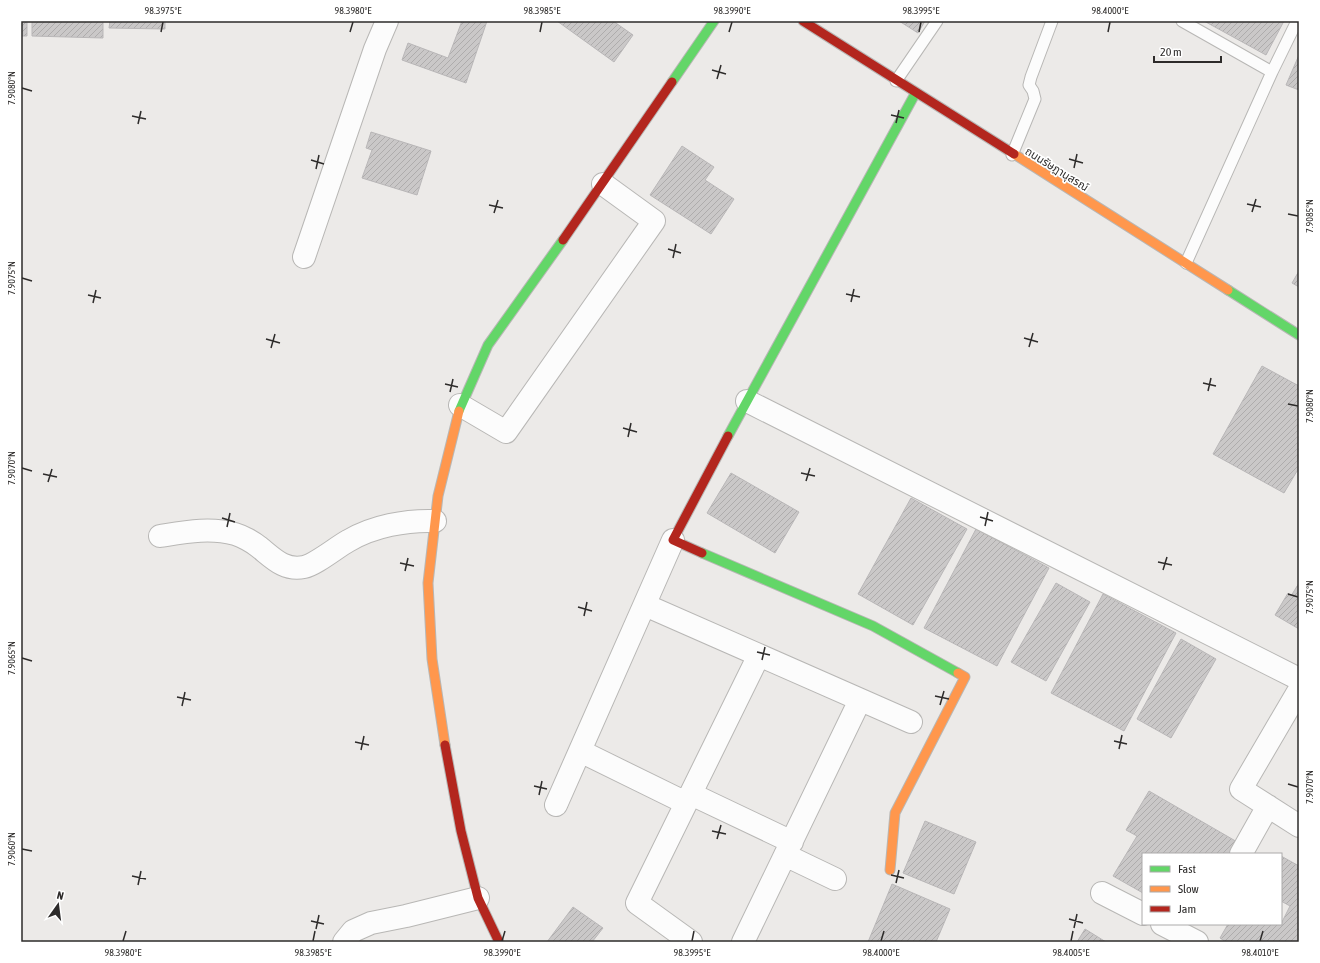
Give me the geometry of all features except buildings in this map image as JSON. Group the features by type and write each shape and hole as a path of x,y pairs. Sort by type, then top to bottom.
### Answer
{"street":[{"path":"304,257 375,50 387,21"},
{"path":"499,942 478,898 461,830 443,735 432,659 428,583 438,496 460,405 488,345 603,184 714,21"},
{"name":"ถนนรัษฎานุสรณ์","path":"812,23 915,94 1299,335"},
{"path":"556,805 674,540 747,401 915,94"},
{"path":"460,405 506,432 654,221 603,184"},
{"path":"747,401 1299,679"},
{"path":"160,536 209,529 236,534 258,546 274,561 289,568 304,567 349,540 381,528 416,520 435,521"},
{"path":"674,540 873,626 964,677 895,813 890,870"},
{"path":"645,605 911,722"},
{"path":"691,942 637,903 759,655"},
{"path":"1299,690 1241,789 1299,826"},
{"path":"744,942 860,700"},
{"path":"580,751 688,799 788,848 836,879"},
{"path":"1242,853 1268,806"},
{"path":"1102,893 1142,913"},
{"path":"344,942 353,931 371,923 478,898"},
{"path":"1165,925 1195,937"}],"lane":[{"path":"896,81 937,21"},
{"path":"1012,155 1034,99 1033,91 1029,85 1052,21"},
{"path":"1182,21 1272,72"},
{"path":"1186,263 1272,72 1297,21"}],"traffic: fast":[{"path":"672,82 714,21"},
{"path":"728,436 915,94"},
{"path":"459,411 488,345 563,240"},
{"path":"1228,290 1299,335"},
{"path":"702,553 873,626 958,673"}],"traffic: slow":[{"path":"1014,154 1228,290"},
{"path":"445,745 432,659 428,583 438,496 459,411"},
{"path":"890,870 895,813 965,677 958,673"}],"traffic: jam":[{"path":"803,21 1014,154"},
{"path":"563,240 672,82"},
{"path":"702,553 673,540 728,436"},
{"path":"445,745 461,831 478,898 499,942"}]}
